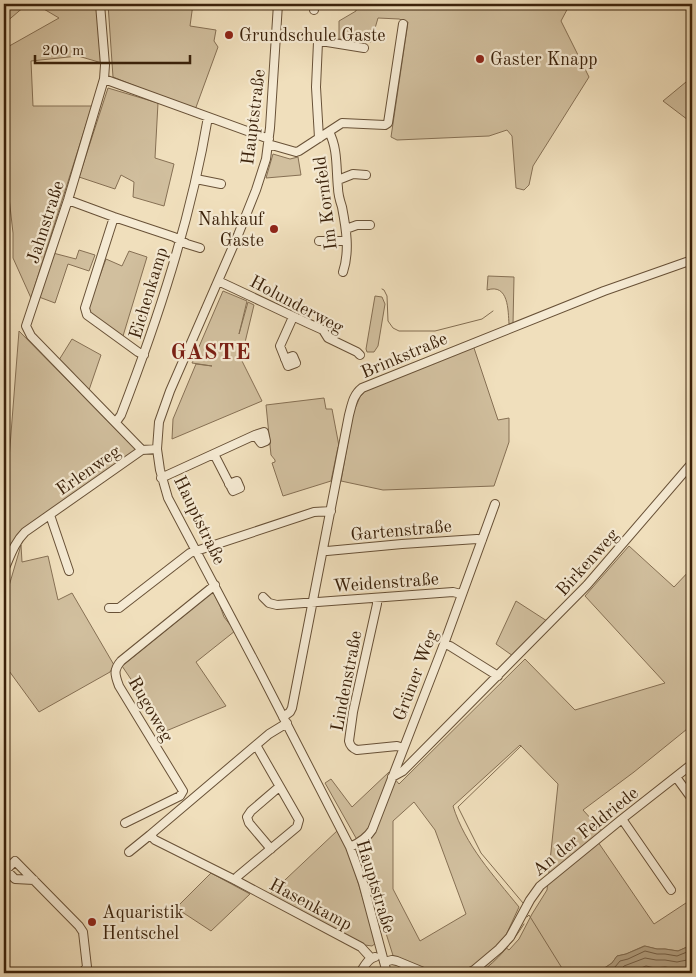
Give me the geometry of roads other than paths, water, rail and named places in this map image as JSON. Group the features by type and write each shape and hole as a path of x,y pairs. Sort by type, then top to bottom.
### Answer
{"street":[{"name":"Jahnstraße","path":"100,4 105,65 104,79 68,200 26,326 32,336 142,450"},
{"name":"Hauptstraße","path":"278,4 266,159 256,190 170,391 160,422 157,449 168,498 350,847 363,883 387,973"},
{"path":"104,79 296,152 342,123 385,125 388,123 402,24"},
{"path":"319,138 316,87 318,42 364,48"},
{"name":"Eichenkamp","path":"116,422 121,415 144,355 180,240 196,180 208,117"},
{"name":"Im Kornfeld","path":"329,132 333,139 338,188 346,229 347,262 343,272"},
{"path":"338,180 353,174 366,175"},
{"path":"196,180 221,184"},
{"name":"Eichenkamp","path":"68,200 180,240"},
{"name":"Eichenkamp","path":"114,217 84,308 87,315 144,355"},
{"path":"346,229 357,225 370,225"},
{"path":"180,240 200,248"},
{"path":"319,241 346,241"},
{"name":"Brinkstraße","path":"285,720 292,708 352,400 356,392 595,294 692,260"},
{"name":"Holunderweg","path":"218,281 323,330 328,338 360,355"},
{"path":"286,359 280,346 293,317"},
{"path":"162,478 255,435"},
{"path":"142,450 157,449"},
{"name":"Erlenweg","path":"4,570 14,547 26,532 142,450"},
{"path":"214,454 229,484"},
{"name":"Birkenweg","path":"392,777 403,771 588,585 692,463"},
{"name":"Grüner Weg","path":"350,847 360,842 369,834 444,644 495,504"},
{"path":"110,608 119,608 186,556 196,551 314,512 331,511"},
{"name":"Erlenweg","path":"50,515 69,570"},
{"name":"Gartenstraße","path":"323,551 430,542 482,540"},
{"name":"Rugoweg","path":"125,823 180,796 183,791 119,686 115,676 116,667 215,585"},
{"name":"Weidenstraße","path":"263,597 269,603 277,605 453,592 462,594"},
{"name":"Lindenstraße","path":"377,598 353,712 349,741 350,745 357,750 397,746 403,748"},
{"path":"444,644 498,676"},
{"path":"129,852 285,720"},
{"name":"Hasenkamp","path":"235,880 297,827 299,820 256,745"},
{"name":"An der Feldriede","path":"468,973 474,970 510,938 530,900 540,886 692,764"},
{"path":"676,777 692,799"},
{"name":"Hasenkamp","path":"271,849 249,823 247,817 251,810 280,787"},
{"path":"622,819 671,890"},
{"name":"Hasenkamp","path":"150,835 155,840 361,947 371,958"},
{"path":"34,880 83,932 87,967 82,973"},
{"path":"360,973 371,958 383,958 397,961 426,973"}],"water":[{"path":"645,946 678,951 692,947 692,973 597,973 612,963 617,956"}],"waterway":[{"path":"382,289 387,296 388,321 393,328 399,331 435,331 482,319 493,311"},
{"path":"521,746 458,807 481,853 523,903"},
{"path":"527,917 529,915 565,973"},
{"path":"480,973 504,951 524,924"}],"place":[{"name":"Grundschule Gaste","path":"229,35"},
{"name":"Gaster Knapp","path":"480,59"},
{"name":"Nahkauf Gaste","path":"274,229"},
{"name":"Aquaristik Hentschel","path":"92,922"}],"district":[{"name":"GASTE","path":"211,351"}]}
